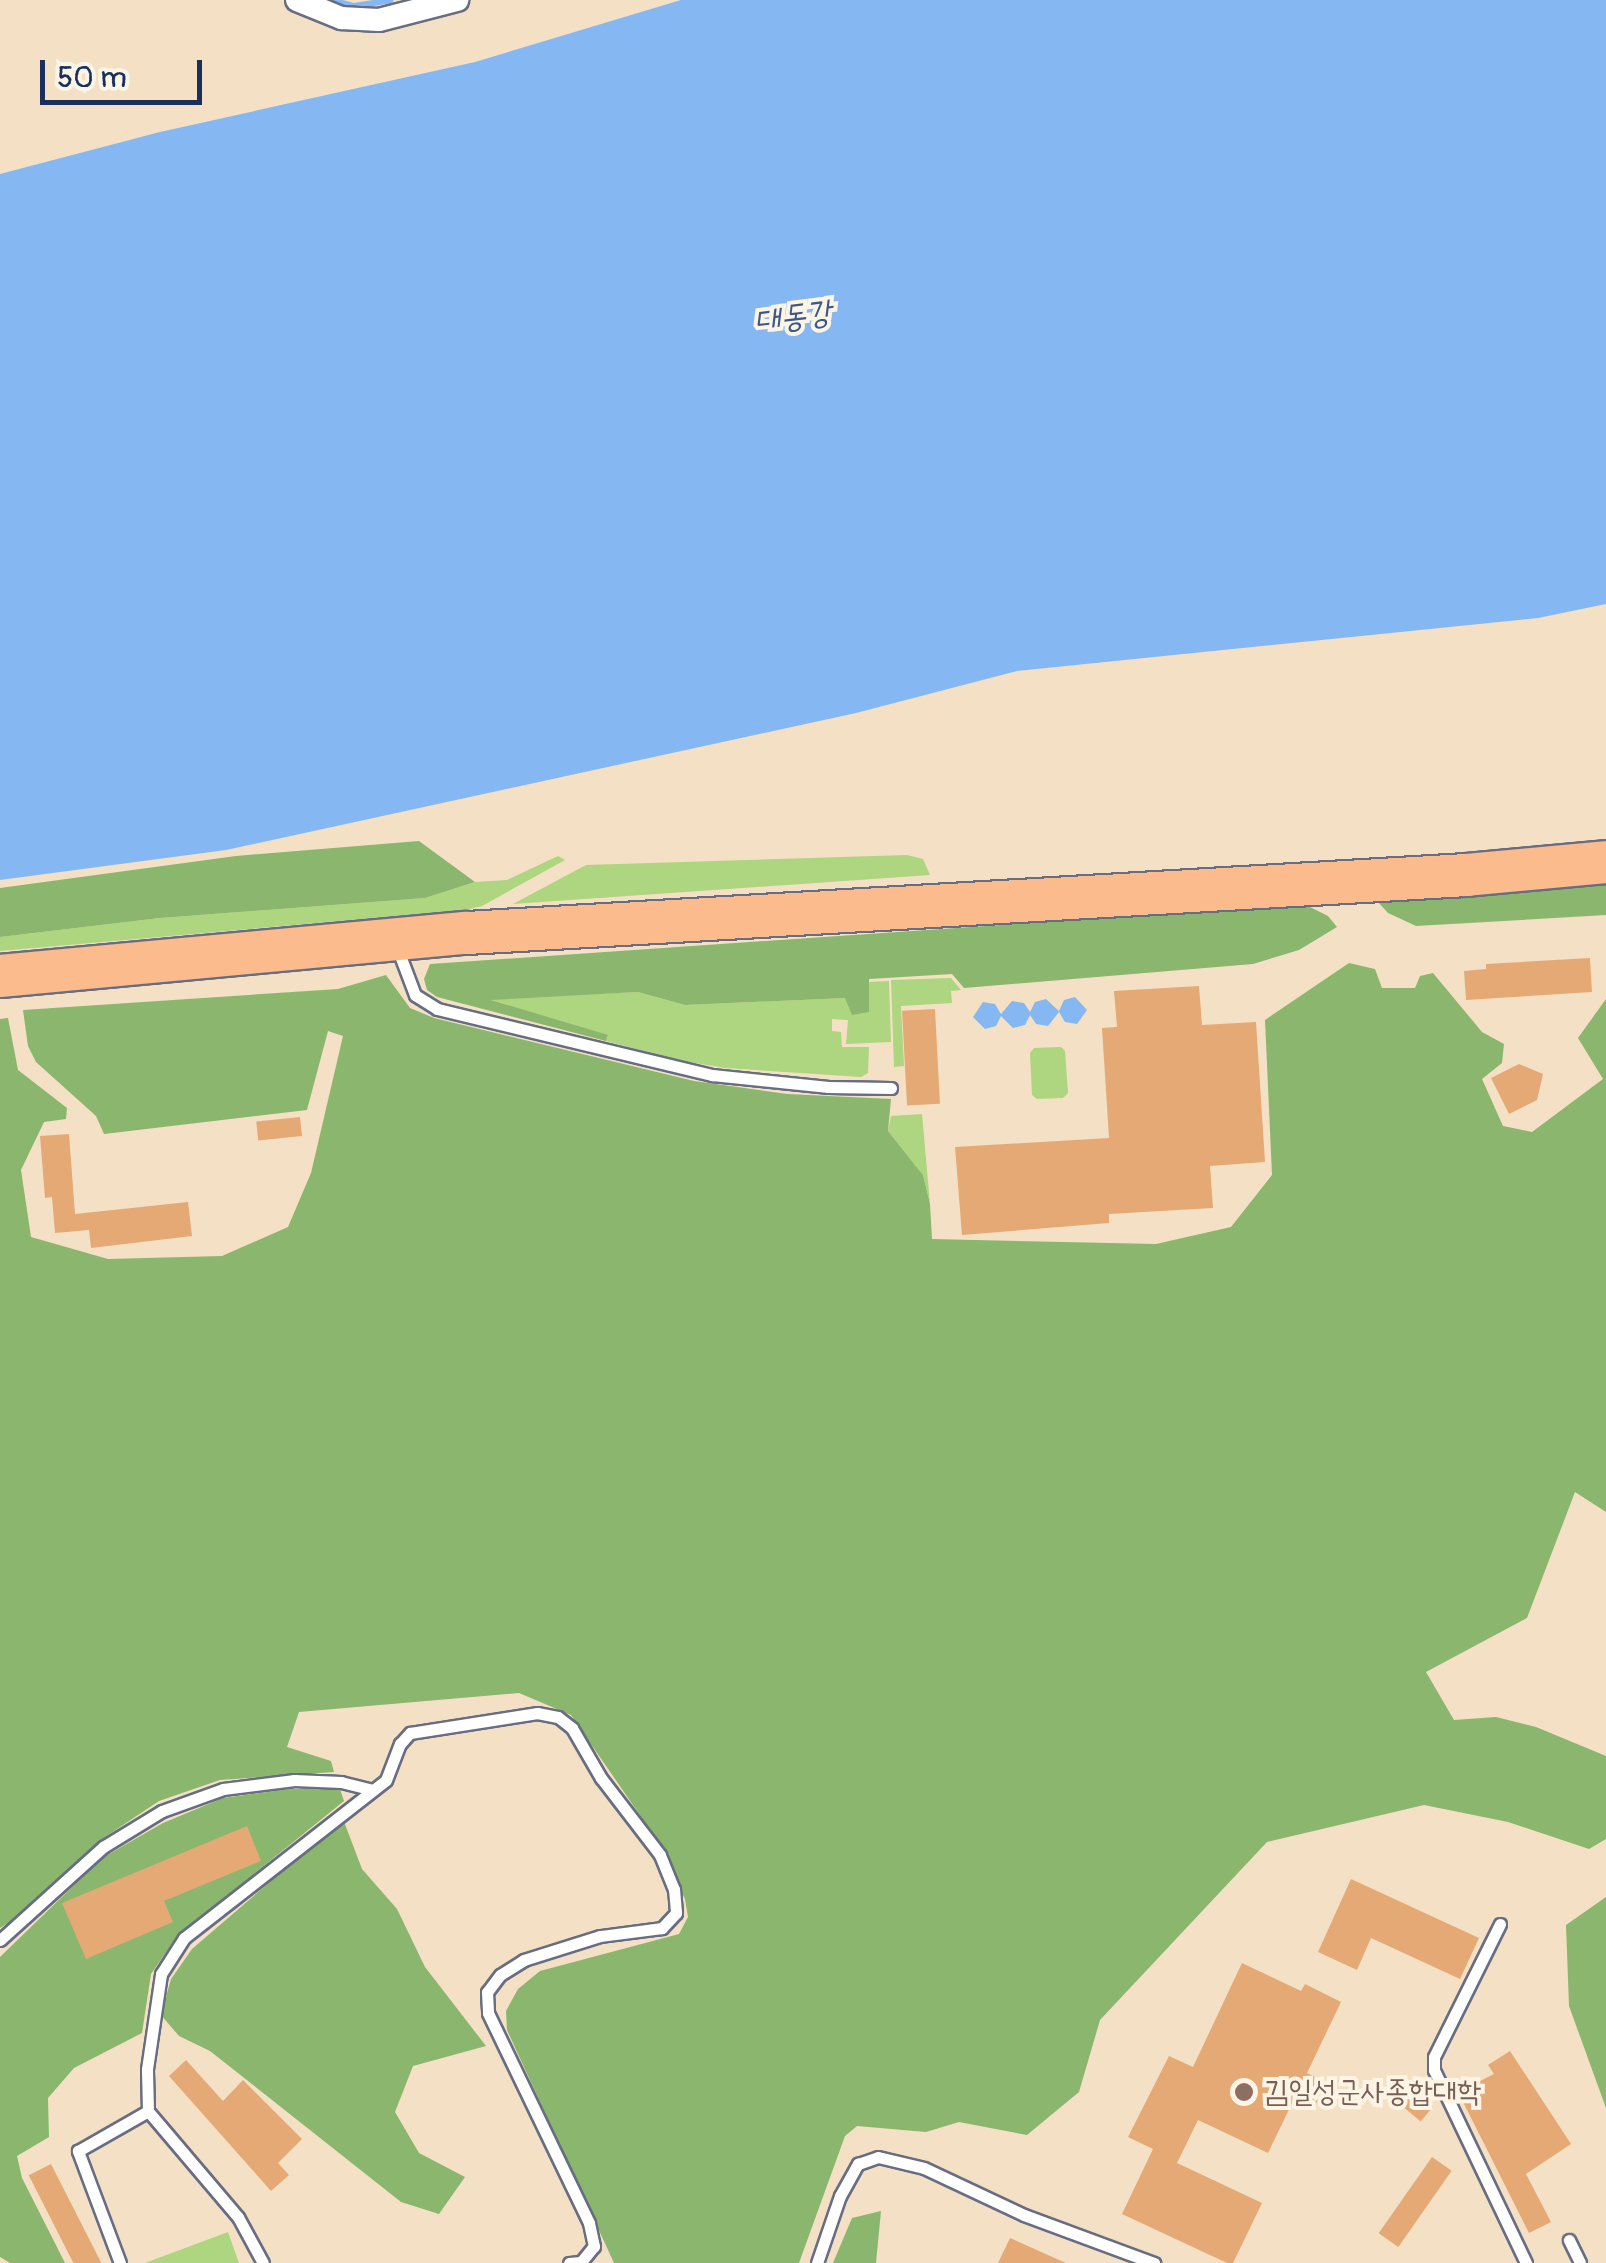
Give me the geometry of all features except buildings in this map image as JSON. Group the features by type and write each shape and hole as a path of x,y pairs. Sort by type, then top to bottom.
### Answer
{"highway":[{"path":"0,976 395,941 770,914 1466,875 1606,862"}],"street":[{"path":"298,0 341,18 379,20 457,0"}],"lane":[{"path":"395,941 405,977 416,995 437,1009 712,1074 828,1087 891,1088"},
{"path":"263,2263 238,2217 148,2111 146,2068 161,1974 184,1938 386,1780 400,1744 410,1733 537,1713 558,1717 572,1728 601,1778 660,1855 674,1889 676,1913 662,1928 600,1936 524,1960 500,1975 487,1992 488,2012 590,2223 594,2246 582,2262 569,2263"},
{"path":"0,1940 102,1847 162,1811 223,1789 294,1780 341,1782 372,1790"},
{"path":"1500,1924 1434,2057 1434,2070 1526,2263"},
{"path":"120,2263 78,2152 148,2111"},
{"path":"817,2263 840,2196 858,2164 878,2157 902,2159 1024,2215 1154,2263"},
{"path":"1570,2240 1580,2263"}],"green space":[{"path":"419,841 475,882 425,898 160,918 0,937 0,888 236,856"},
{"path":"907,855 923,859 930,875 513,904 586,865"},
{"path":"558,856 565,860 482,906 465,910 0,951 0,937 160,918 425,898 475,882 507,880"},
{"path":"1606,885 1606,915 1416,926 1388,913 1379,903"},
{"path":"1304,904 1328,916 1337,927 1299,950 1253,964 964,988 952,974 869,979 869,1012 852,1015 845,998 685,1005 638,992 491,1000 608,1035 606,1041 437,997 427,990 424,979 430,964"},
{"path":"1349,963 1375,969 1382,988 1415,988 1420,976 1433,973 1482,1032 1504,1044 1502,1063 1482,1079 1503,1126 1532,1132 1603,1079 1578,1038 1606,999 1606,1512 1575,1492 1527,1618 1426,1672 1454,1720 1496,1717 1536,1727 1606,1756 1606,1839 1589,1849 1508,1822 1424,1805 1267,1842 1100,2020 1079,2092 1027,2135 959,2122 926,2132 857,2126 845,2136 799,2263 614,2263 507,2030 506,2011 518,1989 540,1971 679,1934 688,1917 685,1899 657,1840 571,1715 519,1693 299,1712 287,1747 331,1761 334,1772 220,1780 159,1801 99,1841 23,1914 0,1928 0,1019 8,1018 18,1070 67,1108 66,1119 44,1122 21,1170 31,1237 108,1259 222,1256 288,1227 311,1173 343,1036 328,1031 307,1110 104,1134 96,1116 36,1062 28,1046 23,1010 338,989 386,975 410,1008 434,1018 694,1081 787,1094 891,1099 888,1131 923,1175 932,1239 1156,1244 1231,1227 1272,1175 1265,1020"},
{"path":"951,978 961,990 951,991 952,1003 901,1006 904,1066 894,1067 891,980"},
{"path":"889,981 891,1042 846,1044 848,1020 832,1019 832,1031 841,1032 842,1047 869,1047 868,1073 861,1077 725,1068 678,1060 606,1041 608,1036 488,999 638,992 685,1005 845,998 869,1012 868,982"},
{"path":"1061,1047 1065,1051 1068,1093 1063,1098 1037,1099 1032,1095 1030,1053 1034,1048"},
{"path":"922,1114 930,1204 923,1175 888,1131 891,1116"},
{"path":"289,1789 340,1789 344,1801 177,1936 151,1974 142,2033 74,2068 48,2098 49,2137 17,2156 22,2178 65,2263 10,2263 0,2257 0,1957 102,1858 163,1823 223,1798"},
{"path":"343,1819 362,1869 397,1909 425,1967 486,2046 413,2066 395,2112 419,2153 465,2177 439,2214 401,2202 210,2051 179,2036 161,2015 171,1979 192,1949"},
{"path":"1606,1897 1606,2108 1569,2006 1566,1925"},
{"path":"881,2211 876,2263 833,2263 852,2218"},
{"path":"228,2232 239,2263 145,2263"}],"water":[{"name":"대동강","path":"681,0 1606,0 1606,604 1538,618 1017,671 856,713 226,850 0,880 0,174 160,132 475,62"},
{"path":"1075,997 1087,1010 1077,1024 1065,1022 1059,1012 1048,1026 1036,1024 1030,1015 1025,1025 1013,1028 1001,1016 996,1026 985,1029 973,1017 983,1002 995,1004 1001,1014 1012,1001 1024,1003 1030,1012 1035,1002 1046,999 1059,1011 1064,1000"}],"waterway":[{"path":"331,0 354,6 391,0"}],"place":[{"name":"김일성군사종합대학","path":"1244,2092"}]}
